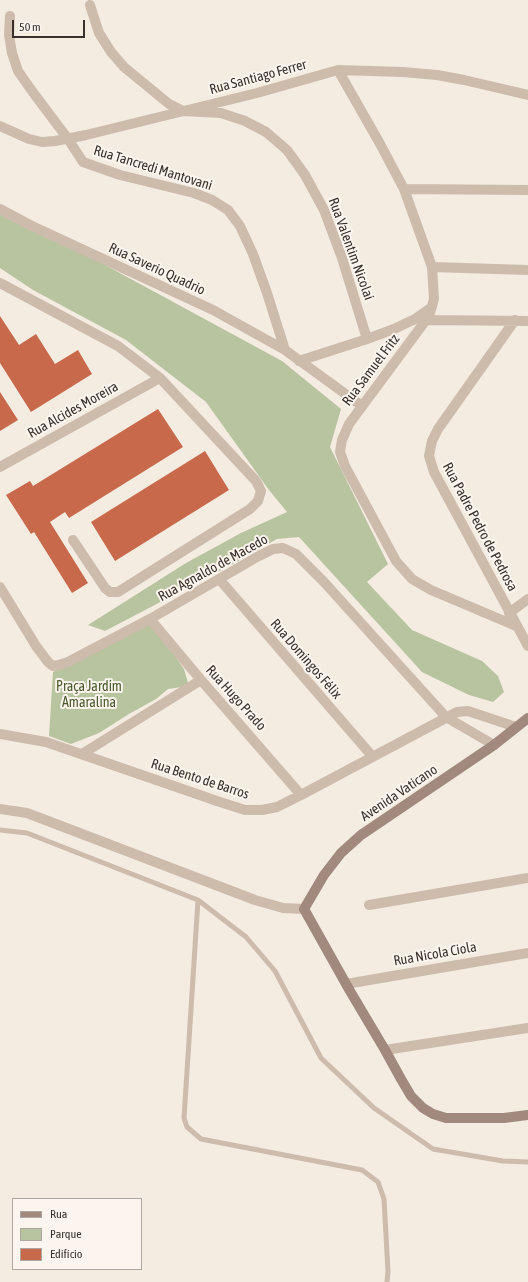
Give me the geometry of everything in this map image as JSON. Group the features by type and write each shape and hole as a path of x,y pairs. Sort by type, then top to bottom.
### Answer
{"street":[{"name":"Rua Valentim Nicolai","path":"90,2 99,33 111,52 124,67 168,104 182,111 221,113 245,121 266,132 287,150 305,175 324,210 342,258 367,339"},
{"name":"Rua Tancredi Mantovani","path":"10,16 9,35 12,53 18,71 68,139 82,162 120,175 194,193 212,200 228,210 240,226 253,254 268,293 284,350"},
{"name":"Rua Santiago Ferrer","path":"0,126 29,139 42,142 68,139 257,93 338,70 403,72 437,75 528,95"},
{"name":"Rua Samuel Fritz","path":"338,70 404,189 432,267 434,299 426,320 349,424 342,440 340,452 345,466 396,562 412,579 431,590 516,626"},
{"path":"404,189 528,190"},
{"name":"Rua Saverio Quadrio","path":"0,209 58,239 213,310 284,350 362,406"},
{"path":"432,267 528,270"},
{"path":"0,282 118,346 160,378 256,481 261,491 258,501 250,509 118,592 110,592 105,588 73,540"},
{"path":"299,361 367,339 415,319 432,307"},
{"path":"426,320 528,321"},
{"name":"Rua Padre Pedro de Pedrosa","path":"514,320 438,429 432,441 429,456 434,472 528,646"},
{"name":"Rua Alcides Moreira","path":"0,467 160,378"},
{"name":"Rua Agnaldo de Macedo","path":"0,587 36,646 48,662 53,666 68,662 150,619 220,580 256,557 273,549 283,548 296,554 337,595 446,717"},
{"name":"Rua Domingos Félix","path":"220,580 372,756"},
{"path":"509,613 528,599"},
{"name":"Rua Hugo Prado","path":"150,619 201,680 302,795"},
{"path":"82,754 201,680"},
{"name":"Rua Bento de Barros","path":"0,734 46,742 245,810 262,810 277,807 302,795 372,756 457,712 468,711 516,727"},
{"path":"446,717 494,745"},
{"name":"Avenida Vaticano","path":"304,909 324,875 341,853 361,835 494,745 528,718"},
{"path":"0,809 27,813 255,900 282,908 304,909 401,1079 412,1096 423,1108 433,1114 446,1118 504,1118 528,1115"},
{"path":"369,905 528,878"},
{"name":"Rua Nicola Ciola","path":"346,984 528,952"},
{"path":"385,1050 528,1028"}],"lane":[{"path":"0,830 27,833 198,900 246,937 275,971 321,1058 374,1108 433,1149 503,1161 528,1162"},
{"path":"198,900 184,1118 187,1126 201,1139 362,1170 378,1182 384,1199 388,1271 387,1282"}],"green space":[{"path":"0,208 282,361 341,409 330,447 388,564 367,582 412,630 482,661 498,676 504,692 493,702 469,695 422,672 299,537 277,539 233,564 105,631 88,625 186,563 241,533 287,512 269,490 206,402 126,340 33,290 0,268"},
{"name":"Praça Jardim Amaralina","path":"149,623 184,669 188,683 182,687 168,689 156,699 99,733 71,744 49,736 53,672"}],"building":[{"path":"0,316 19,345 36,334 55,364 78,350 92,374 31,412 0,363"},
{"path":"0,392 18,420 0,431"},
{"path":"158,409 183,447 69,518 65,512 50,522 88,583 72,593 34,532 31,534 6,495 30,481 33,486"},
{"path":"205,451 229,490 115,561 91,522"}]}
